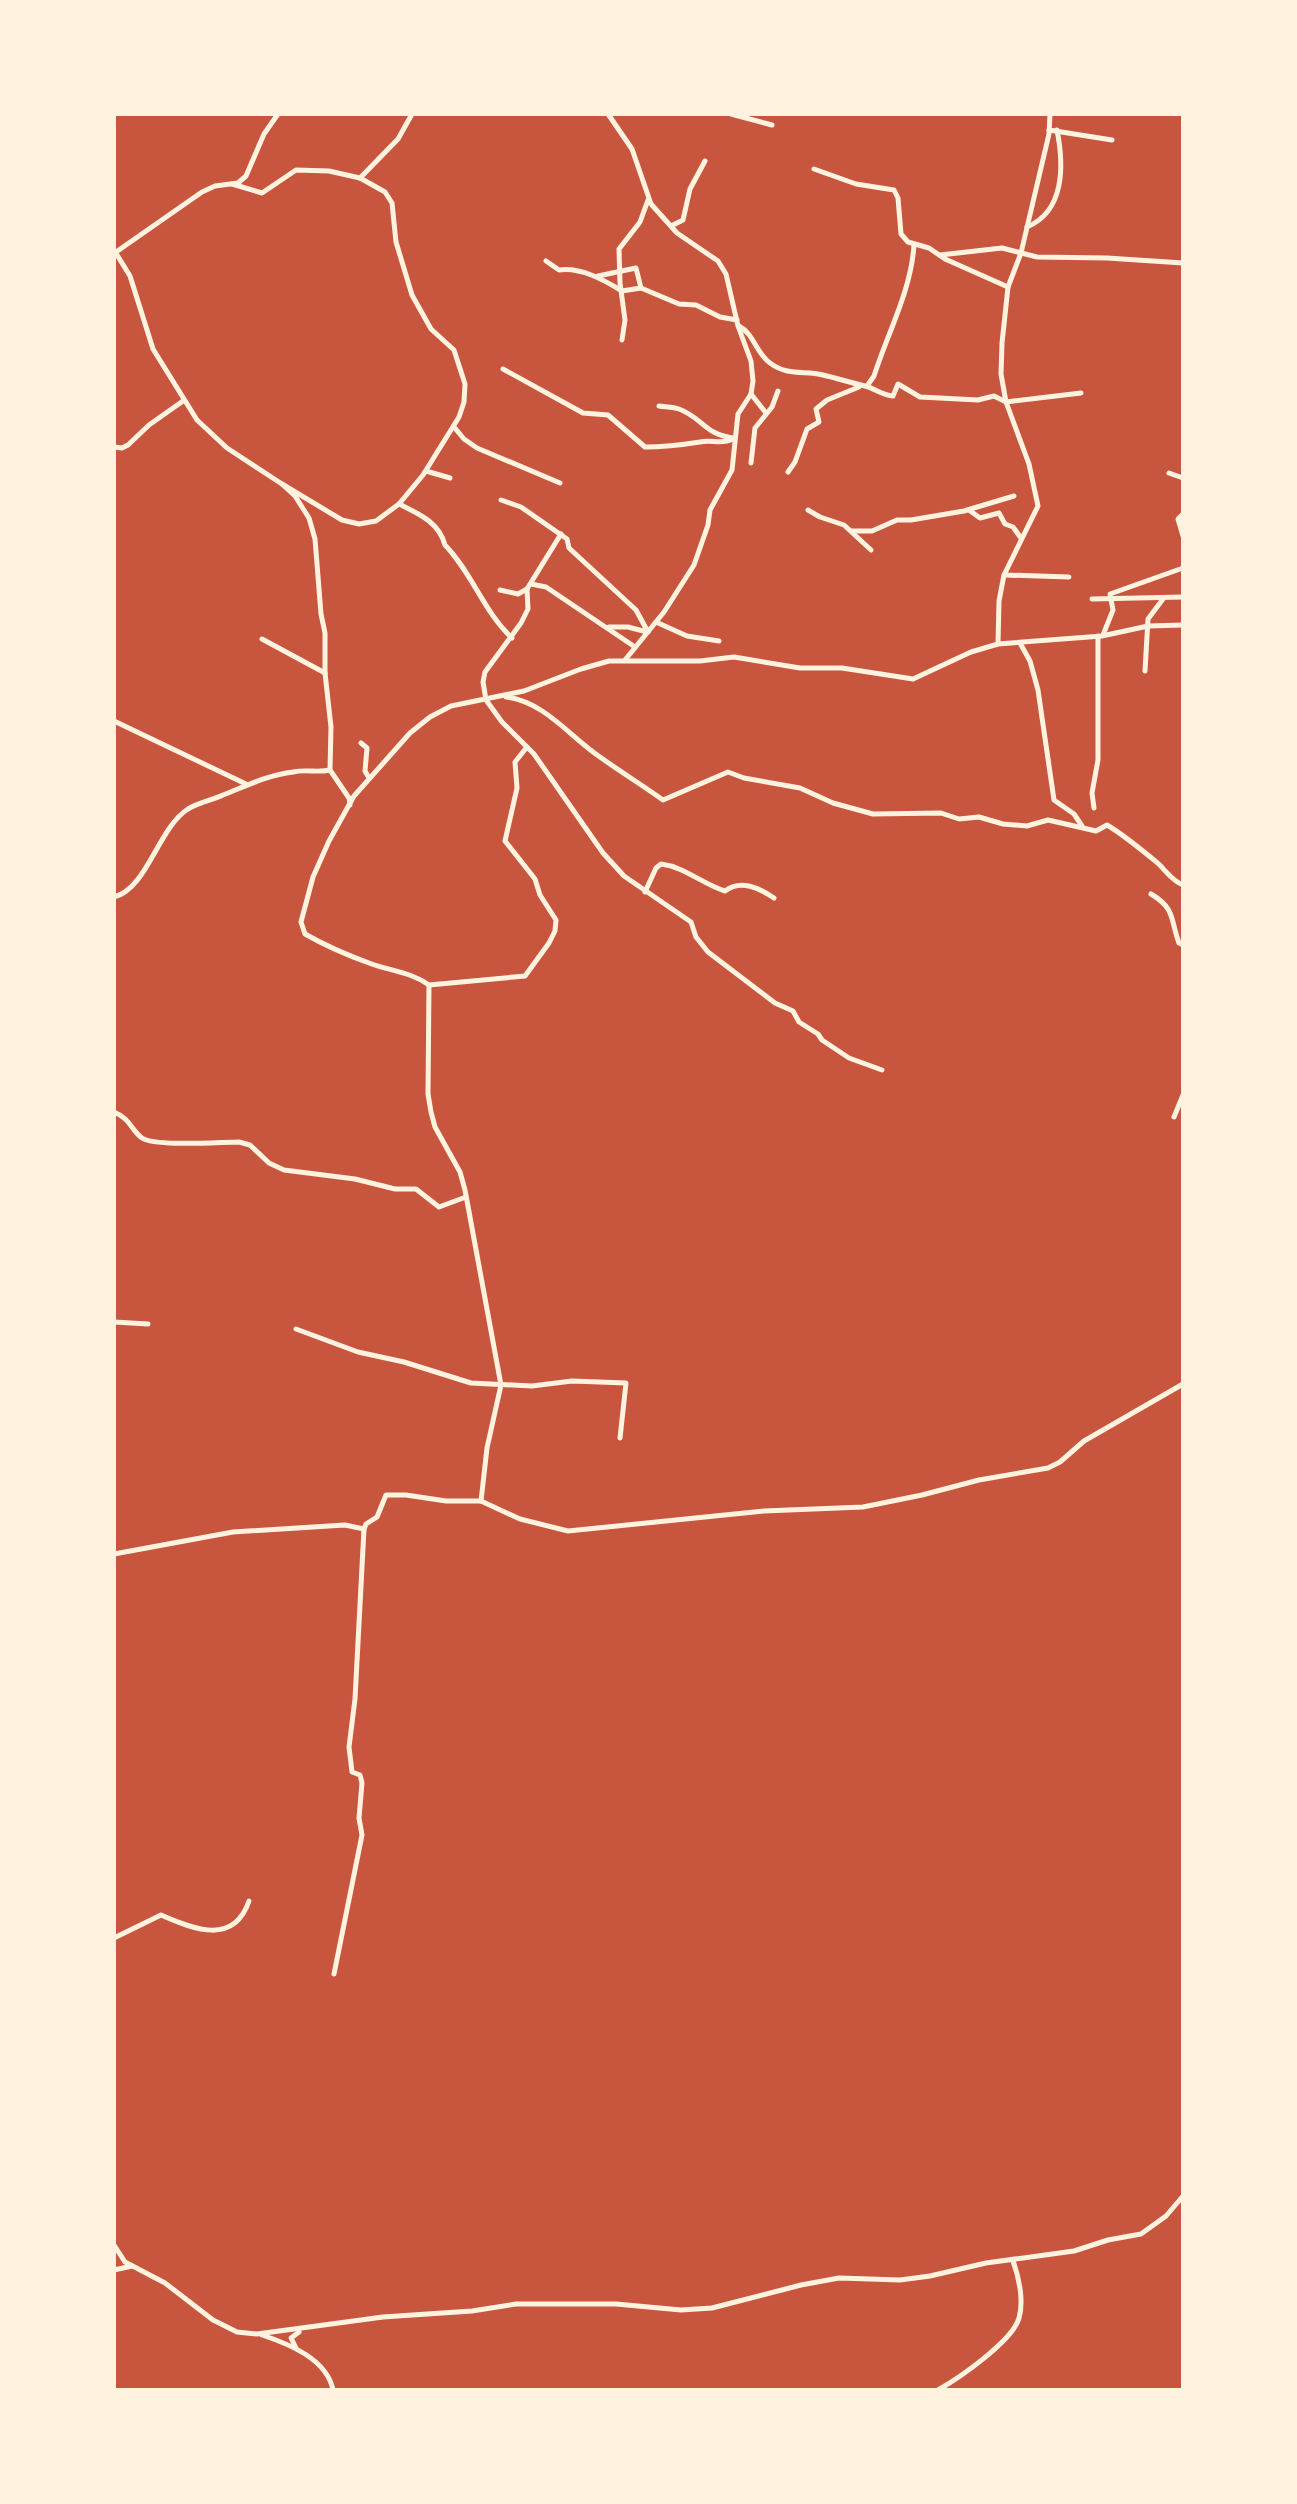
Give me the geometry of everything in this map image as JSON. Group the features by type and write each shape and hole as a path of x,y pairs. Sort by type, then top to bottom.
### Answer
{"street":[{"path":"232,184 266,192 296,170 329,171 360,178 389,198 396,242 412,295 425,321 454,350 458,359 465,397 454,427 426,471 399,504 376,521 350,523 282,484 215,438 197,420 153,349 130,276 115,251 202,192 242,180 249,172 264,134 278,114"},
{"path":"360,178 398,139 412,114"},
{"path":"608,114 632,149 643,175 648,199 656,211 718,261 726,274 751,361 751,394 738,414 732,470 710,510 694,565 656,622 624,660"},
{"path":"731,114 772,125"},
{"path":"998,644 999,601 1004,575 1038,506 1029,464 1006,402 1001,374 1008,287 1021,253 1050,114"},
{"path":"1049,130 1112,140"},
{"path":"1026,227 1041,221 1058,197 1061,184 1057,130"},
{"path":"671,226 683,220 690,189 705,161"},
{"path":"814,169 856,184 894,190 898,198 901,234 914,245 929,248 1008,287"},
{"path":"622,340 625,320 619,249 640,222 648,199"},
{"path":"645,210 656,211"},
{"path":"788,472 807,429 819,422 816,409 827,400 864,386 874,376 906,289 914,245"},
{"path":"940,255 1002,248 1037,257 1183,263"},
{"path":"546,261 559,270 597,276 622,291 641,288 679,304 696,305 738,323 748,331 765,360 776,367 809,375 821,374 887,395 893,396 898,384 920,397 978,400 994,396 1006,402 1081,393"},
{"path":"597,276 636,268 641,288"},
{"path":"503,369 583,413 608,415 645,447 683,447 703,441 724,443 734,439"},
{"path":"751,463 755,428 778,391"},
{"path":"751,394 766,413"},
{"path":"114,447 128,445 183,401"},
{"path":"659,406 678,408 716,436 734,439"},
{"path":"454,427 477,448 560,483"},
{"path":"426,471 450,478"},
{"path":"1169,473 1183,478"},
{"path":"282,484 295,496 309,518 315,539 325,633 325,673 331,727 330,770 349,798 350,806"},
{"path":"808,510 852,531 872,531 897,520 969,510 1014,496"},
{"path":"501,500 521,507 567,539 569,548 636,610 648,632"},
{"path":"399,504 426,517 442,533 445,545 493,611 500,627 512,638"},
{"path":"969,510 980,518 999,513 1005,524 1013,527 1021,539"},
{"path":"1183,514 1178,519 1183,536"},
{"path":"852,531 871,550"},
{"path":"500,590 518,594 529,587 561,534"},
{"path":"1094,808 1092,793 1098,760 1100,636 1113,610 1110,594 1183,568"},
{"path":"1004,575 1069,577"},
{"path":"529,587 528,609 512,638 485,672 486,700 502,722 527,747 603,853 624,876 691,922 696,937 708,952 775,1003 793,1011 799,1022 822,1040 849,1058 882,1070"},
{"path":"529,587 546,587 635,647"},
{"path":"1092,599 1183,597"},
{"path":"1145,671 1148,619 1163,598"},
{"path":"656,622 687,636 719,641"},
{"path":"527,747 515,762 517,788 505,841 535,879 540,895 556,920 555,931 525,976 429,985 414,975 371,964 305,934 301,922 313,877 354,796 410,733 451,706 503,697 595,664 624,660 700,661 734,657 800,668 842,668 913,679 971,652 998,644 1100,636 1148,626 1183,625"},
{"path":"607,627 628,627 648,632"},
{"path":"262,639 325,673"},
{"path":"1020,643 1030,661 1038,690 1054,800 1074,814 1082,826"},
{"path":"503,697 523,699 546,713 600,757 663,800 728,772 800,788 833,803 873,814 941,813 959,819 979,817 1003,824 1027,826 1048,820 1096,831 1107,825 1158,861 1170,878 1183,885"},
{"path":"114,721 247,785"},
{"path":"361,743 367,748 365,771 369,778"},
{"path":"114,897 126,892 137,879 165,832 186,810 287,772 330,770"},
{"path":"645,892 661,864 693,875 717,889 725,891 734,884 756,887 774,898"},
{"path":"1151,894 1171,911 1179,943 1183,945"},
{"path":"429,985 429,1103 435,1127 460,1172 501,1385 487,1448 481,1501"},
{"path":"1174,1117 1183,1095"},
{"path":"114,1112 131,1123 139,1136 147,1140 239,1142 250,1145 269,1163 284,1170 355,1179 395,1189 416,1189 439,1207 466,1197"},
{"path":"114,1322 148,1324"},
{"path":"296,1329 358,1352 404,1362 471,1383 532,1386 572,1381 626,1383 620,1438"},
{"path":"334,1974 362,1835 359,1804 362,1783 360,1775 352,1772 350,1767 349,1747 355,1699 364,1529 377,1517 386,1495 481,1501 520,1519 568,1531 764,1511 863,1507 979,1480 1048,1468 1060,1462 1084,1441 1183,1384"},
{"path":"114,1554 233,1532 345,1525 364,1529"},
{"path":"114,1938 161,1915 195,1927 225,1930 235,1926 249,1901"},
{"path":"114,2245 120,2256 133,2266 165,2283 226,2327 237,2332 257,2334 516,2304 616,2304 695,2310 839,2278 900,2280 986,2263 1066,2253 1141,2234 1160,2221 1183,2196"},
{"path":"938,2390 974,2367 1017,2324 1019,2299 1013,2261"},
{"path":"114,2270 133,2266"},
{"path":"320,2326 304,2329 291,2338 300,2351 330,2377 333,2390"},
{"path":"257,2334 300,2351"}]}
